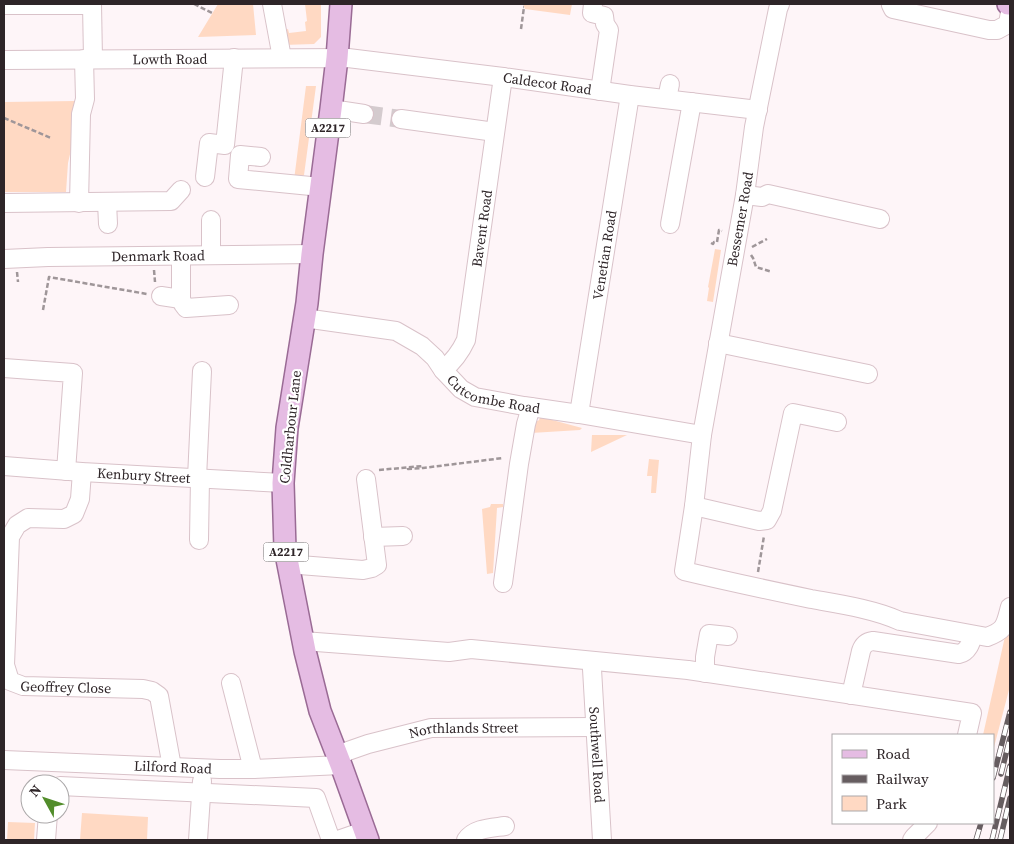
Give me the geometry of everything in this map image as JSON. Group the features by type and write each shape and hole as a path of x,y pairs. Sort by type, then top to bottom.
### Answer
{"main road":[{"name":"Coldharbour Lane","path":"341,4 331,109 304,318 287,428 283,483 285,550 303,641 320,711 366,836"}],"street":[{"path":"4,5 92,4 85,99 81,114 79,203"},
{"path":"272,4 282,58"},
{"path":"593,4 592,14 604,16 604,24 609,30 600,91"},
{"name":"Bessemer Road","path":"755,587 684,571 702,435 745,195 758,110 780,4"},
{"path":"892,4 893,9 989,30 997,30 1008,24"},
{"path":"205,178 209,143 225,145 234,58"},
{"name":"Lowth Road","path":"4,60 337,58"},
{"name":"Caldecot Road","path":"337,58 503,77 630,95 669,92 692,102 758,110"},
{"name":"Bavent Road","path":"443,370 460,353 466,340 503,77"},
{"name":"Venetian Road","path":"580,414 630,95"},
{"path":"670,224 692,102"},
{"path":"331,109 364,114"},
{"path":"400,119 495,132"},
{"path":"261,157 240,155 238,179 320,187"},
{"path":"4,203 171,201 181,190"},
{"path":"745,195 762,198 768,194 880,219"},
{"path":"107,202 108,224"},
{"path":"211,220 211,256"},
{"name":"Denmark Road","path":"4,259 312,254"},
{"path":"181,256 181,299 186,308 229,305"},
{"path":"158,296 181,299"},
{"name":"Cutcombe Road","path":"304,318 396,331 422,346 435,358 443,370 461,389 475,397 702,435"},
{"path":"718,342 868,374"},
{"path":"4,368 73,373 74,471"},
{"path":"199,540 198,478 202,371"},
{"path":"503,583 519,464 531,407"},
{"path":"694,506 759,521 767,520 772,511 793,413 837,422"},
{"name":"Kenbury Street","path":"4,466 283,483"},
{"name":"Geoffrey Close","path":"74,471 80,499 74,514 64,519 28,518 17,525 10,537 5,666 10,680 23,686 143,689 152,691 159,696 172,768"},
{"path":"287,564 362,570 377,565 373,537 369,475"},
{"path":"373,537 403,536"},
{"path":"755,587 844,605 890,616 900,621 987,637 996,634 1005,626 1010,607"},
{"path":"705,673 705,656 709,634 728,636"},
{"path":"851,695 862,647 867,642 872,641 959,654 964,653 967,649 972,635"},
{"path":"303,641 449,652 471,649 688,670 972,713 968,734"},
{"name":"Southwell Road","path":"592,669 602,840"},
{"path":"231,683 253,769"},
{"name":"Northlands Street","path":"339,761 348,751 431,728 595,726"},
{"name":"Lilford Road","path":"4,760 172,768 253,769 339,761"},
{"path":"51,774 52,763"},
{"path":"198,840 203,768"},
{"path":"70,786 316,798 330,840"},
{"path":"46,840 47,824"},
{"path":"912,840 927,824"},
{"path":"466,840 473,832 505,826"},
{"path":"338,840 366,836"}],"path":[{"path":"194,4 212,13"},
{"path":"521,30 523,7"},
{"path":"4,118 51,138"},
{"path":"713,244 720,246"},
{"path":"747,250 753,258 756,267 772,272"},
{"path":"43,310 49,277 158,296 154,256"},
{"path":"369,475 408,467 408,469 423,468 505,458"},
{"path":"755,587 767,520"}],"green space":[{"path":"218,4 253,4 256,35 198,37"},
{"path":"305,4 321,4 321,37 314,44 283,45 281,31 288,29 289,33 306,31"},
{"path":"523,4 572,4 570,15 525,9"},
{"path":"306,86 316,86 304,175 294,180"},
{"path":"75,101 73,141 68,163 66,192 4,192 4,102"},
{"path":"715,249 721,250 713,302 707,301"},
{"path":"541,417 582,428 580,430 531,433 535,420 538,421"},
{"path":"592,435 627,435 591,452"},
{"path":"649,459 659,460 656,493 651,493 652,476 647,476"},
{"path":"491,504 503,504 503,507 497,508 493,573 487,574 482,509 490,507"},
{"path":"1010,614 1010,686 994,747 994,734 983,734"},
{"path":"82,813 148,817 147,840 80,840"},
{"path":"8,822 35,824 34,840 7,840"}],"tunnel":[{"path":"364,114 401,119"}],"railway":[{"path":"994,774 1010,712"},
{"path":"1001,774 1010,738"},
{"path":"992,840 1010,766"},
{"path":"1000,840 1010,798"},
{"path":"976,840 981,824"}]}
